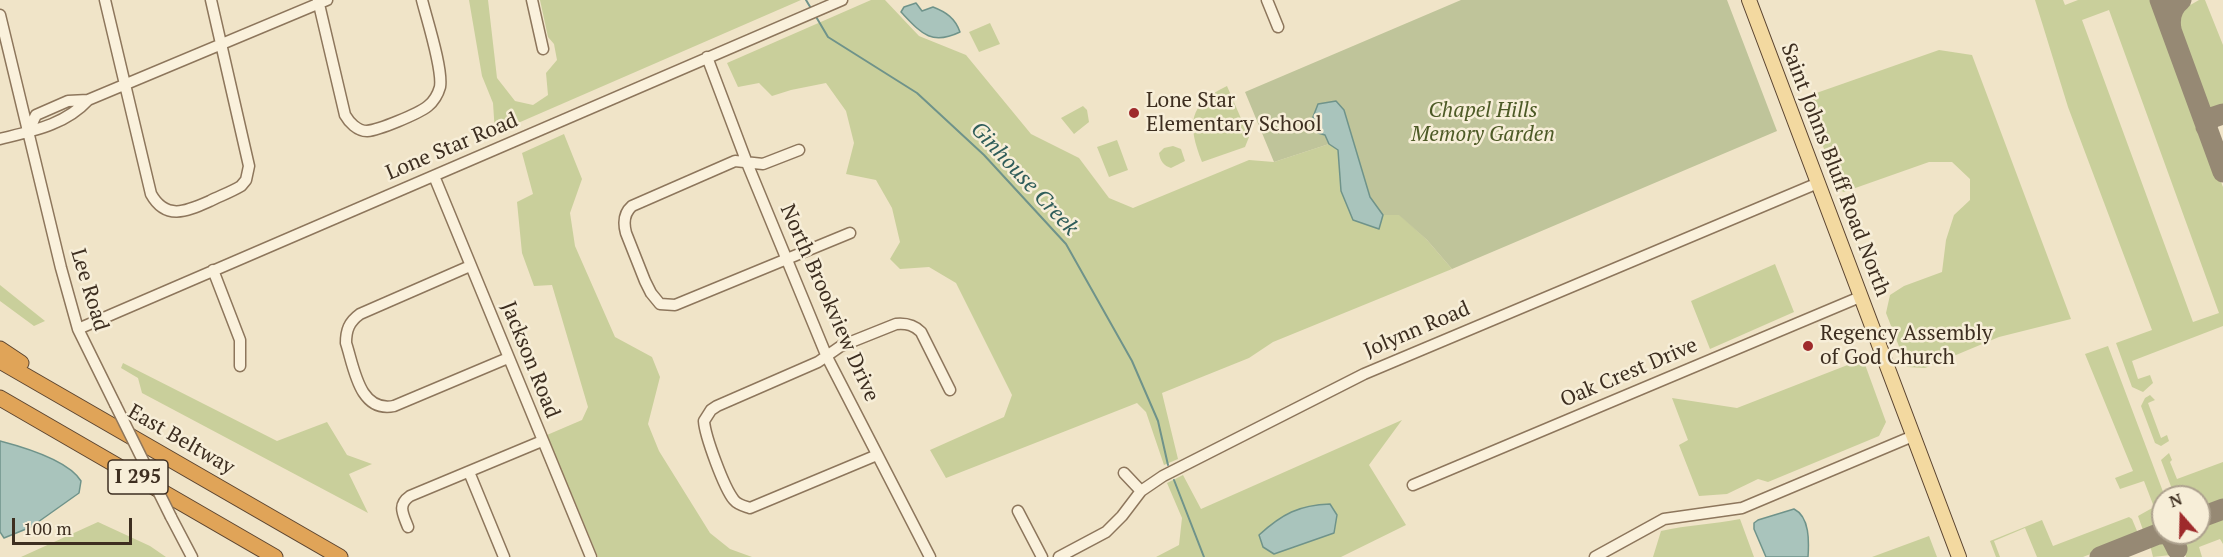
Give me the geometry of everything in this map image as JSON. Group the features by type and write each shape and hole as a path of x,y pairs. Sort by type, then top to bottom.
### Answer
{"highway":[{"path":"0,348 70,401"},
{"name":"East Beltway","path":"0,361 340,557"},
{"name":"I 295","path":"0,398 275,557"}],"main road":[{"name":"Saint Johns Bluff Road North","path":"1749,0 1959,557"}],"street":[{"path":"105,0 151,194 159,204 175,212 197,207 241,186 246,180 249,166 211,0"},
{"path":"0,139 28,132 36,115 68,101 88,100 126,85 321,1 345,115 348,121 360,129 367,131 381,127 427,107 438,95 441,78 422,0"},
{"path":"532,0 543,50"},
{"name":"Lone Star Road","path":"78,328 842,0"},
{"path":"1267,0 1278,27"},
{"name":"Lee Road","path":"0,15 61,268 78,328 192,557"},
{"name":"North Brookview Drive","path":"707,57 747,163 827,357 930,557"},
{"path":"799,150 763,164 735,161 633,206 627,211 624,225 626,232 645,281 656,299 660,304 675,305 850,233"},
{"name":"Jackson Road","path":"434,177 591,557"},
{"name":"Jolynn Road","path":"1059,557 1106,532 1141,491 1163,476 1364,374 1818,183"},
{"path":"470,266 360,314 351,321 346,343 362,390 372,404 387,408 508,358"},
{"path":"213,270 240,340 240,366"},
{"name":"Oak Crest Drive","path":"1413,485 1860,297"},
{"path":"877,455 750,508 735,501 711,447 704,420 711,410 827,357 841,346 904,323 915,326 921,332 950,390"},
{"path":"1595,557 1664,519 1742,508 1913,436"},
{"path":"408,527 402,511 403,500 542,441"},
{"path":"469,472 504,557"},
{"path":"1124,473 1141,491"},
{"path":"1018,511 1042,557"}],"green space":[{"path":"469,0 488,0 497,78 515,101 533,105 548,95 546,73 557,60 554,44 548,37 540,0 801,0 495,133 493,103 482,76"},
{"path":"871,0 885,0 919,36 966,55 1031,134 1079,158 1109,198 1133,208 1249,160 1274,162 1329,144 1338,150 1341,191 1379,229 1383,215 1399,214 1427,240 1452,269 1273,342 1249,358 1162,393 1178,459 1164,465 1146,412 1137,403 946,478 930,450 1004,417 1012,395 956,283 929,267 900,269 890,259 900,242 892,208 876,180 846,174 854,143 846,111 826,83 772,96 759,83 738,87 727,63"},
{"name":"Chapel Hills Memory Garden","path":"1461,0 1727,0 1777,131 1452,269 1427,240 1399,215 1383,215 1370,197 1344,110 1325,135 1329,144 1274,162 1245,92"},
{"path":"2035,0 2063,0 2065,5 2078,0 2154,0 2223,187 2223,326 2132,361 2138,379 2150,375 2153,383 2143,392 2132,387 2116,343 2152,330 2068,107","holes":["2109,10 2219,313 2193,322 2082,20"]},
{"path":"2199,0 2205,0 2223,45 2223,108 2214,110 2209,108 2205,102 2177,24 2180,11"},
{"path":"990,23 1000,44 979,52 969,32"},
{"path":"1939,50 1972,55 2071,319 1999,337 1925,368 1907,367 1886,313 1890,295 1904,286 1942,272 1946,240 1954,215 1970,200 1970,179 1952,162 1929,162 1844,192 1839,190 1805,97"},
{"path":"1227,86 1249,137 1245,147 1202,162 1194,136 1194,116 1205,100"},
{"path":"1083,106 1087,110 1089,122 1074,134 1061,118"},
{"path":"564,134 582,179 570,213 575,246 615,337 652,357 660,377 648,424 659,451 710,533 730,549 752,557 598,557 547,435 582,420 588,407 552,285 534,286 522,253 517,202 533,194 522,153"},
{"path":"1117,140 1128,170 1109,177 1097,147"},
{"path":"1173,146 1181,149 1185,161 1171,168 1163,163 1159,153 1164,148"},
{"path":"1775,264 1794,312 1710,349 1691,301"},
{"path":"0,285 45,321 34,326 0,301"},
{"path":"2108,346 2160,485 2151,485 2151,499 2144,481 2120,489 2115,478 2133,471 2085,354"},
{"path":"1863,359 1886,422 1879,436 1768,482 1758,479 1727,494 1699,496 1679,445 1688,440 1672,398 1737,408"},
{"path":"123,363 277,441 327,422 347,455 372,464 349,474 368,513 142,393 138,378 121,368"},
{"path":"2150,395 2155,400 2148,403 2161,438 2167,435 2169,441 2161,446 2155,443 2141,406 2145,398"},
{"path":"1402,420 1369,465 1406,525 1341,557 1156,557 1179,545 1182,518 1167,483 1183,475 1201,509"},
{"path":"2169,453 2177,479 2223,462 2223,501 2211,506 2211,485 2170,485 2161,460"},
{"path":"2151,509 2151,530 2143,530 2138,516"},
{"path":"2223,516 2223,544 2220,539 2211,542 2211,520"},
{"path":"2129,517 2137,531 2136,536 2083,557 2037,557 2025,528 1994,541 2000,557 1996,557 1990,541 2042,520 2053,546"},
{"path":"1740,519 1754,557 1653,557 1661,531"},
{"path":"98,522 150,546 166,557 21,557"},
{"path":"1929,536 1937,557 1872,557"},
{"path":"2150,545 2167,545 2171,555 2153,557"},
{"path":"2184,545 2204,545 2199,547 2202,557 2186,557"}],"water":[{"path":"916,3 922,11 933,7 946,13 956,23 960,32 941,38 927,35 901,12 904,7"},
{"path":"1336,101 1344,110 1370,197 1383,215 1379,229 1353,220 1341,191 1338,150 1329,144 1325,135 1318,133 1313,117 1318,104"},
{"path":"0,441 56,461 75,473 81,481 79,493 31,527 4,538 0,532"},
{"path":"1330,504 1337,515 1334,533 1274,554 1263,547 1259,535 1275,521 1309,506"},
{"path":"1794,509 1806,524 1808,557 1766,557 1754,529 1754,523"}],"waterway":[{"name":"Ginhouse Creek","path":"806,0 812,10"},
{"name":"Ginhouse Creek","path":"815,15 828,37 917,93 984,155 1066,244 1132,361 1158,421 1168,465"},
{"name":"Ginhouse Creek","path":"1174,480 1204,557"}],"taxiway":[{"path":"2160,0 2223,172"},
{"path":"2171,29 2172,13 2181,0"},
{"path":"2206,127 2211,118 2223,114"},
{"path":"2211,514 2223,509"},
{"path":"2100,557 2151,537"},
{"path":"2175,545 2177,549"}],"place":[{"name":"Lone Star Elementary School","path":"1134,113"},
{"name":"Regency Assembly of God Church","path":"1808,346"}]}
